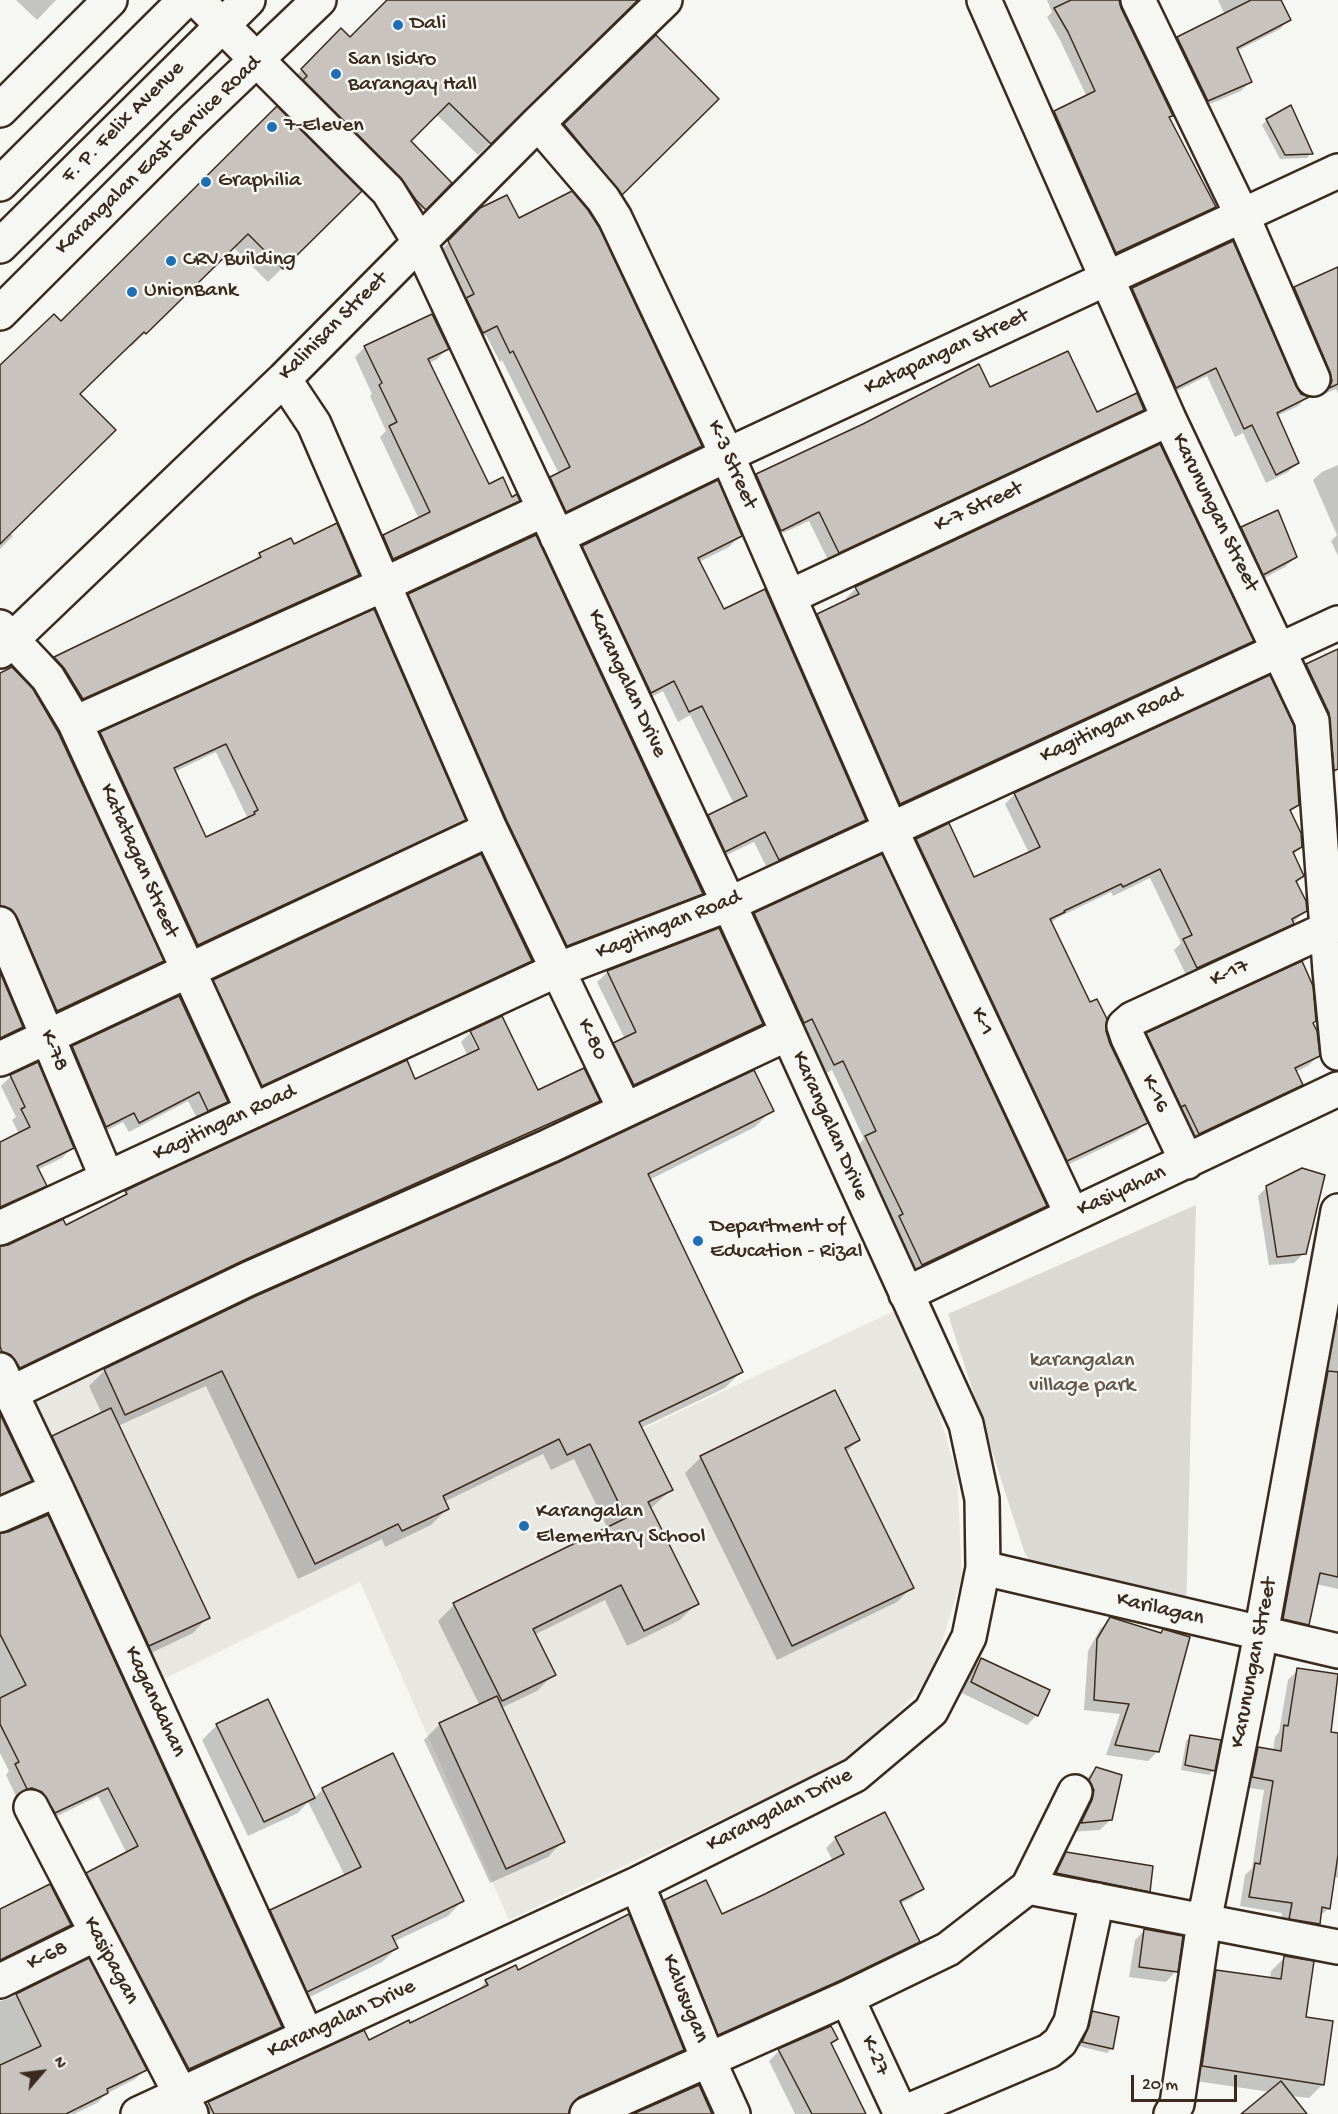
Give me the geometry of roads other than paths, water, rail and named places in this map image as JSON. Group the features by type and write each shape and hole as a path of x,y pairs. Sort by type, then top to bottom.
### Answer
{"street":[{"path":"0,110 110,0"},
{"name":"F. P. Felix Avenue","path":"0,184 185,0"},
{"name":"Karangalan Drive","path":"138,2114 186,2104 307,2036 637,1884 855,1775 931,1712 969,1637 983,1568 982,1499 966,1424 729,904 419,241 387,191 197,0"},
{"name":"F. P. Felix Avenue","path":"0,246 248,0"},
{"name":"Karangalan East Service Road","path":"0,313 188,126 319,0"},
{"name":"Kalinisan Street","path":"4,639 284,379 419,241 665,0"},
{"name":"Karunungan Street","path":"984,0 1169,419 1312,721 1333,926 1338,1053"},
{"path":"1138,0 1242,215 1313,380"},
{"name":"K-3 Street","path":"538,123 603,199 615,218 727,455 890,828"},
{"name":"Katapangan Street","path":"75,723 385,584 550,524 727,455 1338,171"},
{"name":"K-80","path":"284,379 314,424 490,829 626,1110"},
{"name":"K-7 Street","path":"789,597 1169,419"},
{"name":"Kagitingan Road","path":"0,1228 557,970 729,904 1338,623"},
{"name":"Katatagan Street","path":"4,639 48,678 75,723 253,1111"},
{"name":"K-1","path":"890,828 1072,1215"},
{"path":"0,1059 490,829"},
{"name":"K-78","path":"0,924 107,1178"},
{"name":"K-17","path":"1124,1026 1132,1019 1333,926"},
{"name":"K-16","path":"1124,1026 1187,1162"},
{"path":"5,1381 248,1279 626,1110 787,1034"},
{"name":"Kasiyahan","path":"906,1294 1338,1089"},
{"name":"Karunungan Street","path":"1171,2114 1177,2104 1204,1922 1261,1634 1338,1210"},
{"name":"Kagandahan","path":"5,1381 307,2036"},
{"path":"0,1515 57,1490"},
{"name":"Karilagan","path":"983,1568 1338,1651"},
{"path":"587,2114 847,1998 948,1949 1028,1887 1075,1792"},
{"name":"Kasipagan","path":"31,1807 186,2104"},
{"name":"Kalusugan","path":"637,1884 708,2059 733,2114"},
{"path":"1028,1887 1338,1947"},
{"path":"901,2114 1049,2051 1060,2042 1071,2022 1097,1900"},
{"name":"K-68","path":"0,1981 96,1934"},
{"name":"K-27","path":"847,1998 901,2114"}],"place":[{"name":"Dali","path":"398,25"},
{"name":"San Isidro Barangay Hall","path":"336,74"},
{"name":"7-Eleven","path":"272,127"},
{"name":"Graphilia","path":"206,182"},
{"name":"CRV Building","path":"171,261"},
{"name":"UnionBank","path":"132,292"},
{"name":"Department of Education - Rizal","path":"698,1241"},
{"name":"Karangalan Elementary School","path":"524,1526"}],"park label":[{"name":"karangalan village park","path":"1082,1374"}]}
